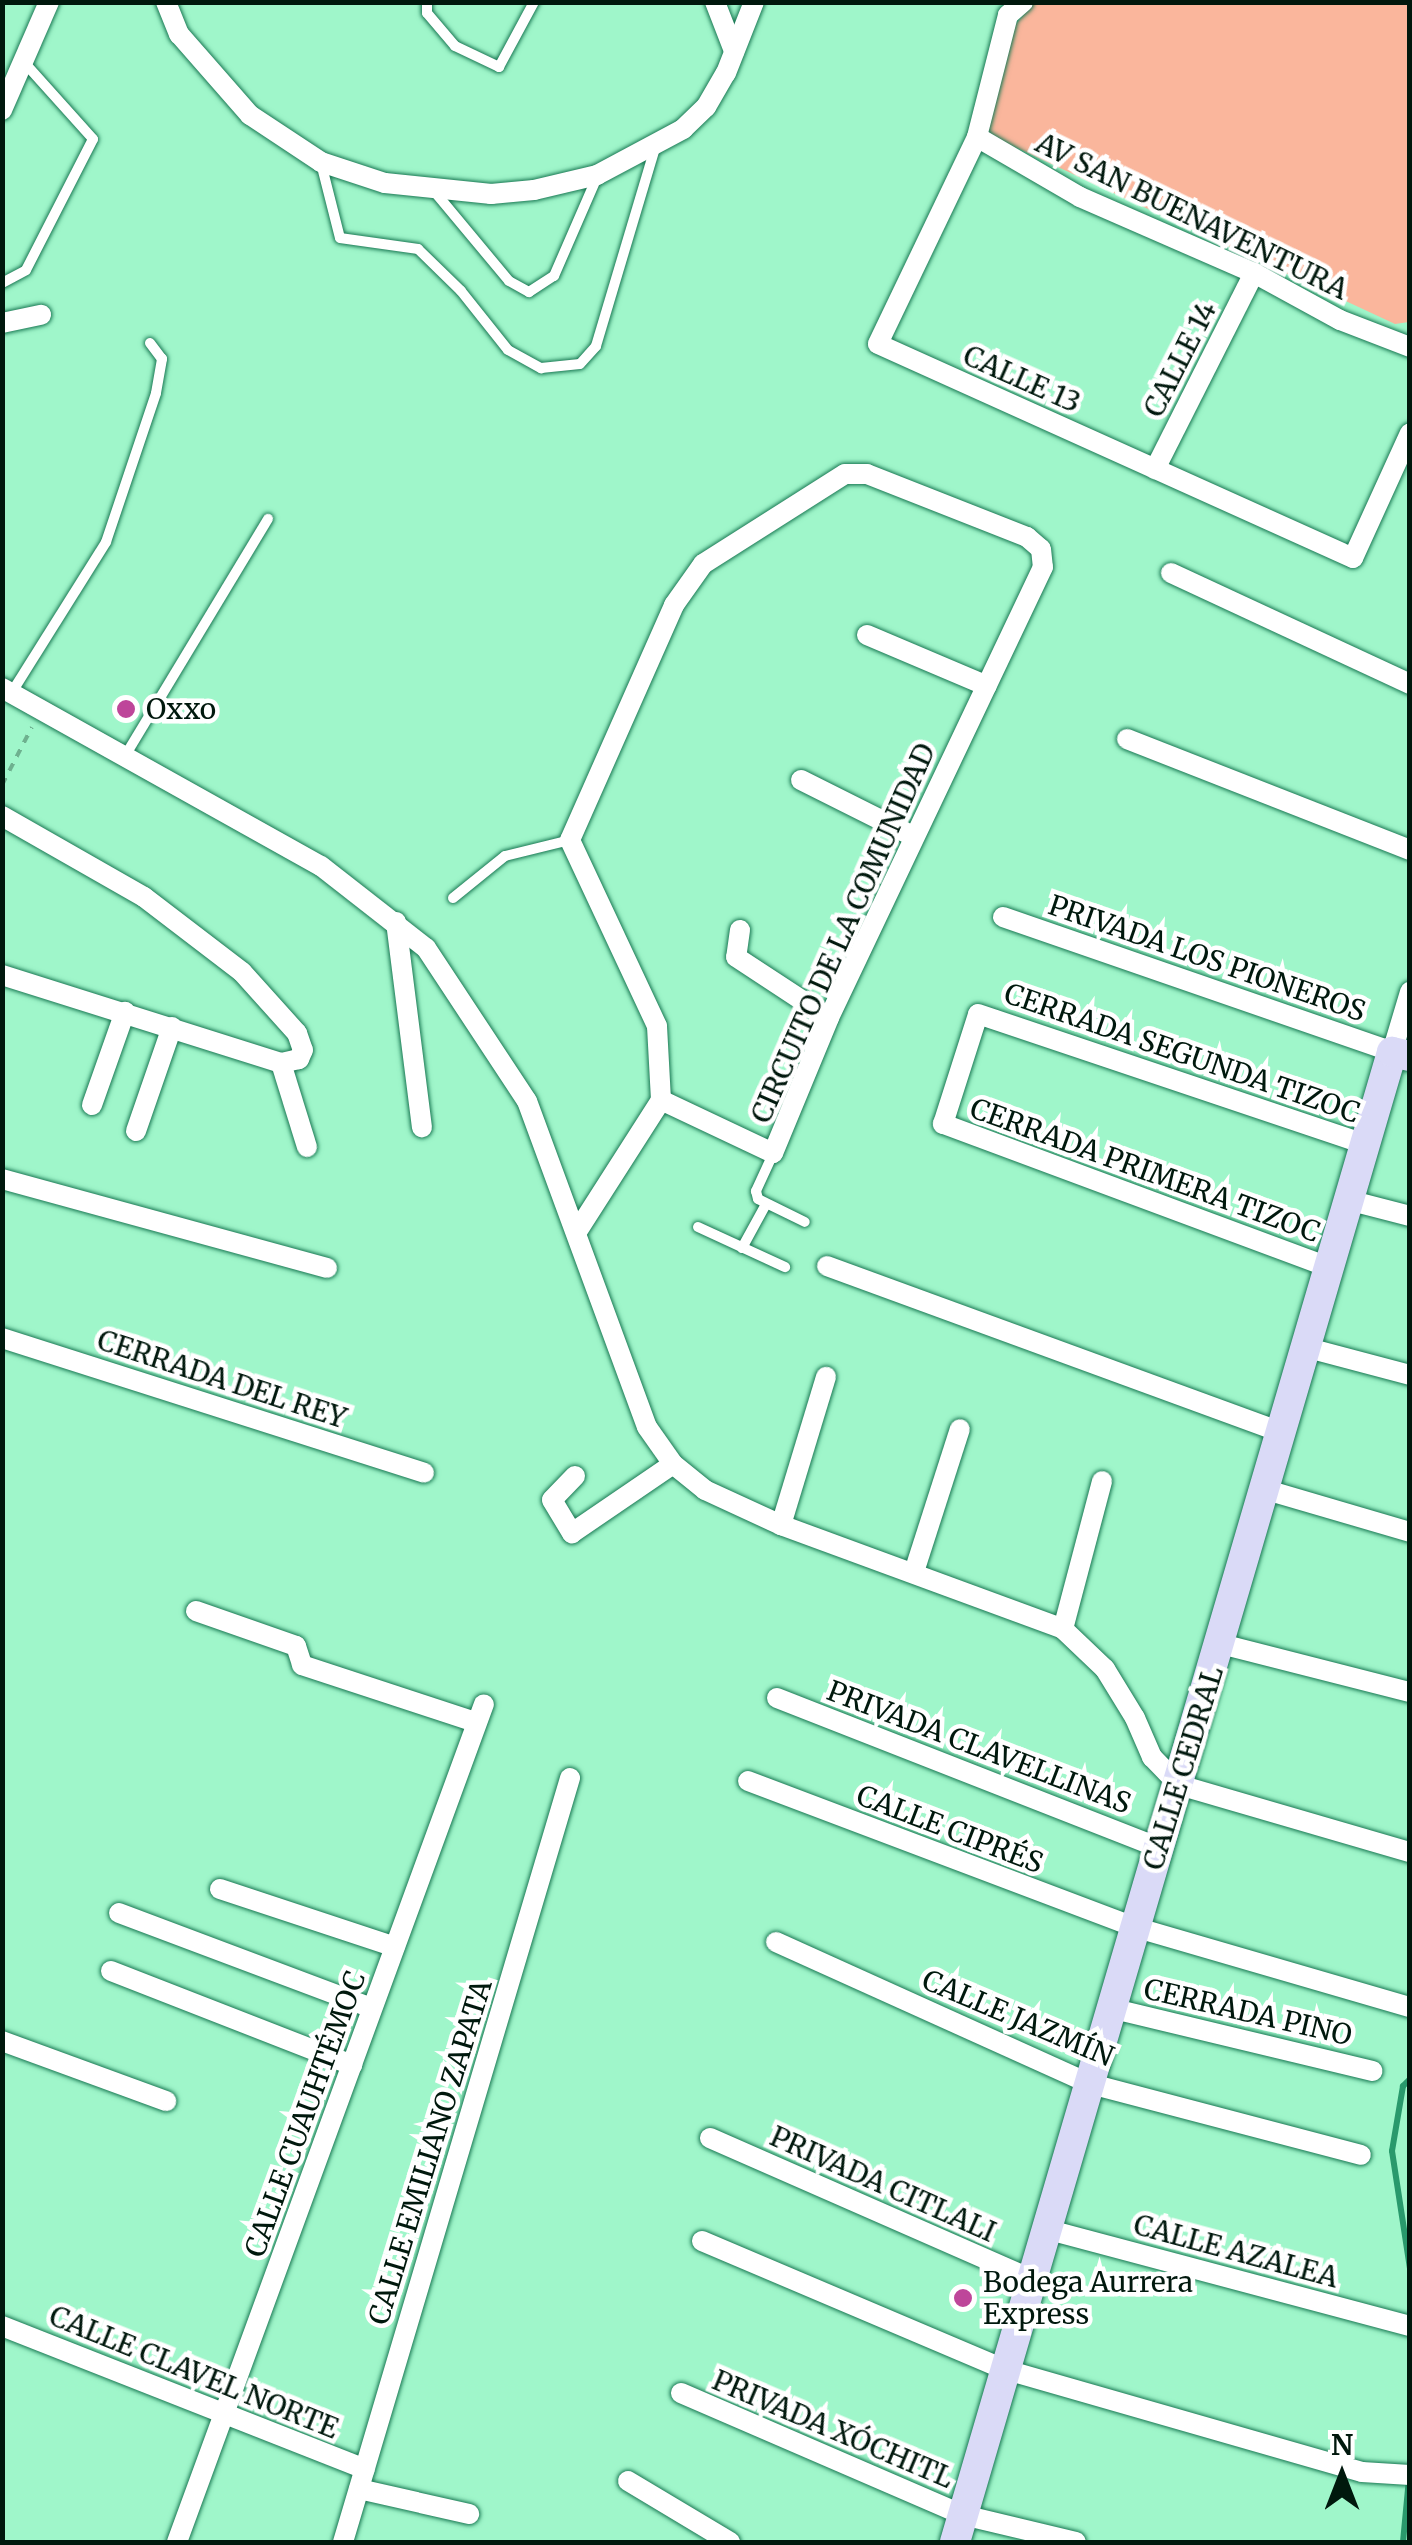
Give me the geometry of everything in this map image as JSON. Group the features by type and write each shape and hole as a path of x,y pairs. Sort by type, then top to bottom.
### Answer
{"street":[{"path":"2,110 49,2"},
{"path":"166,2 179,34 250,115 321,162 354,176 433,190 491,194 534,190 597,175 655,148 706,107 754,2"},
{"path":"715,2 734,51"},
{"path":"977,137 1008,16 1023,2"},
{"name":"AV SAN BUENAVENTURA","path":"977,137 1080,197 1254,274 1340,320 1410,347"},
{"name":"CALLE 13","path":"977,137 878,344 1353,558 1410,434"},
{"name":"CALLE 14","path":"1155,469 1254,274"},
{"path":"2,323 41,315"},
{"name":"CIRCUITO DE LA COMUNIDAD","path":"570,840 674,605 703,564 844,474 867,474 1028,537 1041,549 1043,567 829,1018 774,1153 661,1100"},
{"path":"1171,573 1410,684"},
{"path":"867,635 987,686"},
{"path":"7,690 321,866 426,948 526,1101 578,1230 646,1427 673,1464 704,1490 781,1525 1062,1629 1105,1668 1135,1718 1152,1758 1179,1785 1410,1852"},
{"path":"1127,739 1410,850"},
{"path":"801,780 913,836"},
{"path":"2,816 144,897 242,972 297,1032 304,1050 290,1061"},
{"path":"570,840 656,1026 661,1100 578,1230"},
{"name":"PRIVADA LOS PIONEROS","path":"1003,917 1401,1054"},
{"path":"396,922 422,1127"},
{"path":"740,930 736,957 829,1018"},
{"path":"2,975 290,1061"},
{"name":"CALLE CEDRAL","path":"959,2528 1221,1644 1364,1144 1401,1054 1410,992"},
{"path":"92,1106 125,1012"},
{"name":"CERRADA SEGUNDA TIZOC","path":"943,1124 978,1014 1364,1144"},
{"path":"136,1131 172,1027"},
{"path":"290,1061 306,1146"},
{"name":"CERRADA PRIMERA TIZOC","path":"943,1124 1328,1266"},
{"path":"2,1179 326,1268"},
{"path":"1348,1200 1410,1216"},
{"path":"827,1266 1279,1431"},
{"name":"CERRADA DEL REY","path":"2,1338 424,1473"},
{"path":"1304,1347 1410,1375"},
{"path":"781,1525 826,1377"},
{"path":"914,1572 960,1429"},
{"path":"575,1476 552,1500 572,1533 673,1464"},
{"path":"1062,1629 1102,1482"},
{"path":"1263,1488 1410,1532"},
{"name":"CALLE CUAUHTÉMOC","path":"176,2542 226,2416 480,1712 302,1665 296,1646 196,1611"},
{"path":"1221,1644 1410,1692"},
{"name":"PRIVADA CLAVELLINAS","path":"777,1698 1160,1848"},
{"name":"CALLE EMILIANO ZAPATA","path":"343,2542 570,1778"},
{"name":"CALLE CIPRÉS","path":"748,1780 1134,1927 1410,2007"},
{"path":"220,1889 394,1947"},
{"path":"119,1913 372,2008"},
{"name":"CALLE JAZMÍN","path":"776,1942 1091,2084 1361,2156"},
{"path":"111,1971 352,2065"},
{"name":"CERRADA PINO","path":"1110,2008 1373,2071"},
{"path":"2,2042 166,2101"},
{"name":"PRIVADA CITLALI","path":"710,2138 1033,2280"},
{"name":"CALLE AZALEA","path":"1049,2230 1410,2326"},
{"path":"702,2240 1003,2369 1362,2472 1410,2475"},
{"name":"CALLE CLAVEL NORTE","path":"2,2326 226,2416 362,2479 468,2514"},
{"name":"PRIVADA XÓCHITL","path":"681,2394 959,2528 1076,2542"},
{"path":"628,2481 730,2542"}],"lane":[{"path":"427,2 427,14 455,46 500,67 534,2"},
{"path":"2,283 26,270 92,139 23,62"},
{"path":"321,162 340,238 418,250 462,292 508,350 541,368 580,364 596,346 655,148"},
{"path":"433,190 509,281 529,292 554,276 597,175"},
{"path":"7,690 106,542 156,393 162,359 150,343"},
{"path":"124,756 268,519"},
{"path":"453,898 505,856 570,840"},
{"path":"774,1153 756,1190 765,1206 805,1222"},
{"path":"742,1248 765,1206"},
{"path":"698,1227 785,1266"}],"path":[{"path":"2,785 41,708"}],"shaded area":[{"path":"1034,3 1409,3 1409,322 1395,324 987,134 1015,25"}],"waterway":[{"path":"1410,2079 1403,2086 1392,2151 1410,2269"},
{"path":"1403,2542 1409,2479"}],"place":[{"name":"Oxxo","path":"126,709"},
{"name":"Bodega Aurrera Express","path":"963,2298"}]}
